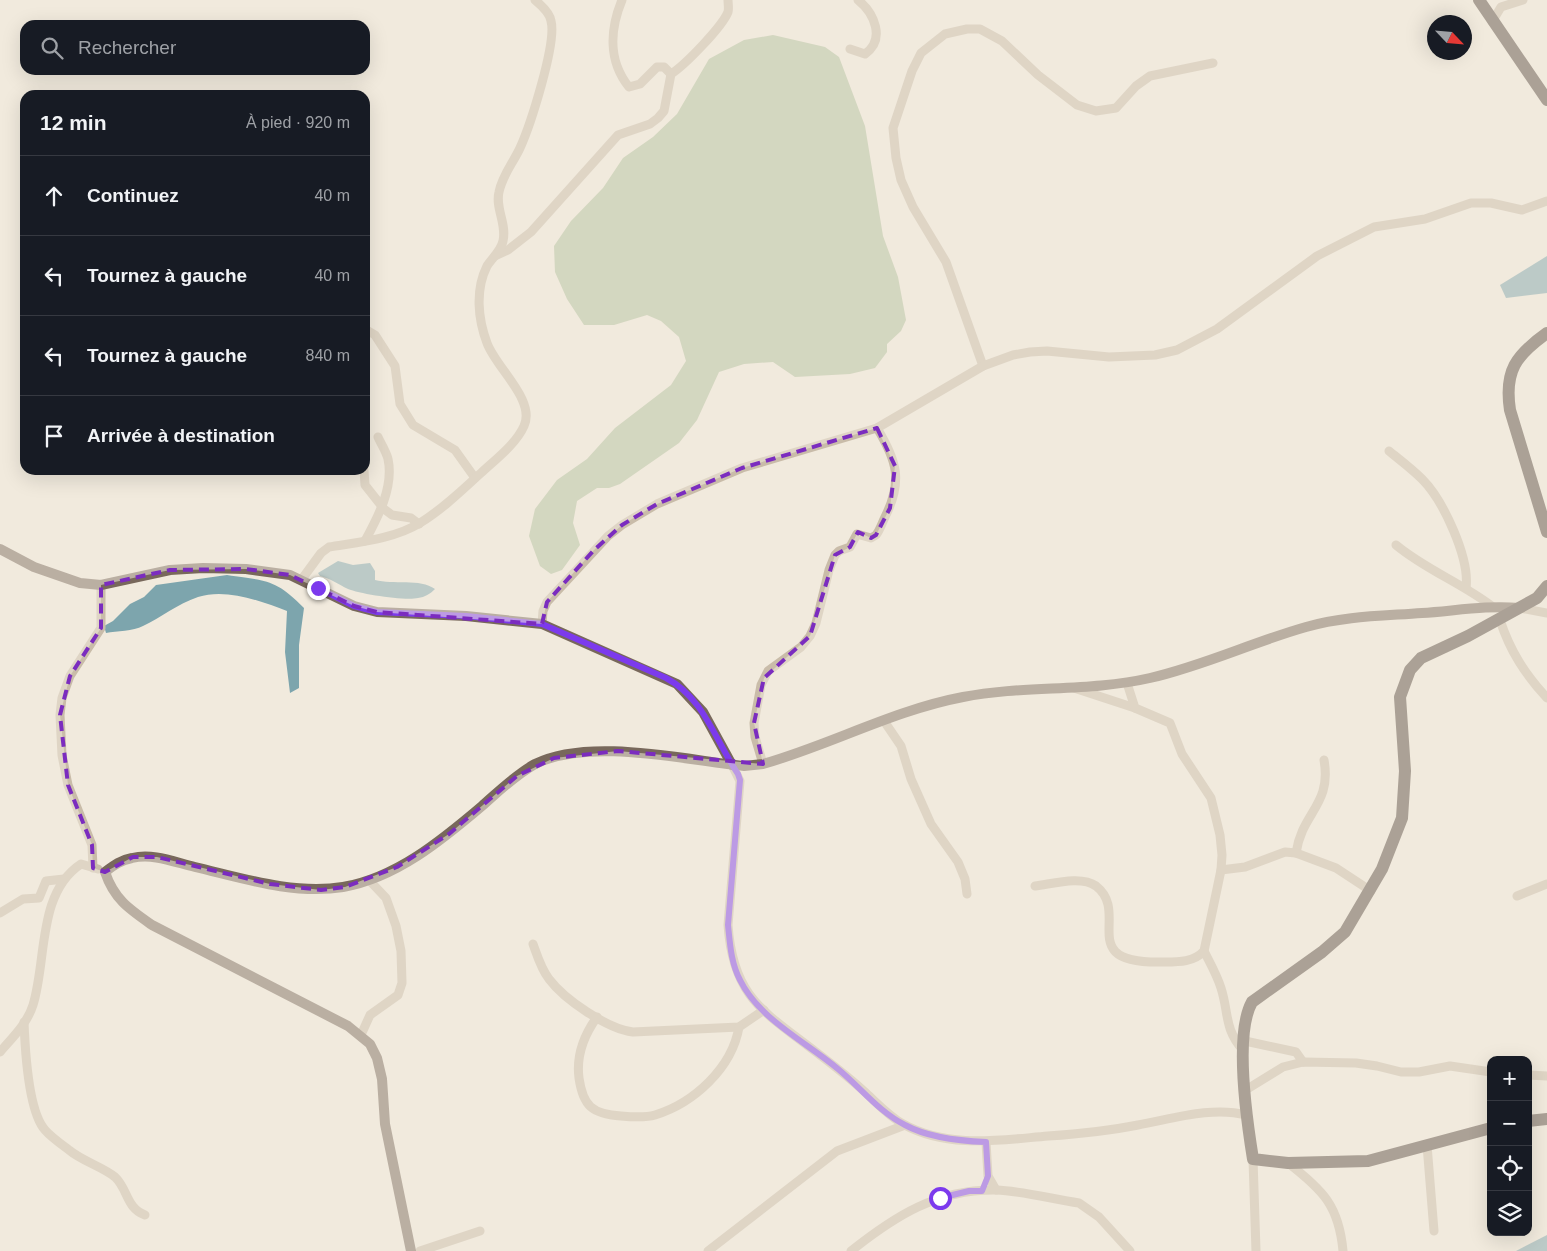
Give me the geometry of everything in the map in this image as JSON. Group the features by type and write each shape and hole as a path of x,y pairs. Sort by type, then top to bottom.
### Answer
{"highway":[{"path":"1479,0 1492,22 1547,100"},
{"path":"1547,333 1524,349 1517,359 1508,384 1508,398 1547,532"},
{"path":"1487,1129 1377,1160 1288,1163 1253,1159 1244,1091 1244,1046 1248,1010 1252,1002 1322,952 1345,932 1371,891 1398,834 1402,818 1405,770 1399,708 1405,679 1421,658 1500,620 1537,598 1547,586"},
{"path":"1532,1121 1547,1118"}],"main road":[{"path":"0,550 58,576 80,583 102,585 161,572 203,568 266,571 290,575 354,606 377,612 466,616 542,624 677,684 703,712 732,765"},
{"path":"410,1251 386,1124 377,1058 370,1044 361,1035 265,982 152,925 119,900 110,888 106,872 117,862 144,857 157,857 293,888 321,890 345,887 369,880 417,856 449,834 517,776 536,764 554,758 618,751 732,765 763,764 935,703 990,692 1127,683 1151,678 1273,637 1334,620 1359,616 1397,615 1493,607 1520,608"}],"street":[{"path":"302,580 321,553 329,548 392,535 419,524 439,511 518,436 528,416 525,402 492,356 482,328 479,292 488,264 503,243 504,232 498,194 524,138 547,63 552,29 551,18 535,0"},
{"path":"622,0 612,36 614,58 624,80 629,87 640,84 657,67 664,67 671,74"},
{"path":"495,256 508,250 532,232 618,135 650,124 658,118 664,110 671,74 683,66 717,27 728,11 728,0"},
{"path":"850,49 865,54 875,44 876,35 872,17 865,6 858,0"},
{"path":"1492,22 1501,7 1523,0"},
{"path":"983,366 946,262 913,207 901,180 896,158 893,128 912,71 921,53 946,34 967,29 980,29 1002,41 1038,75 1077,105 1096,111 1116,108 1136,86 1150,76 1213,62"},
{"path":"542,624 543,611 547,602 594,550 622,525 657,504 742,468 877,428 983,366 1013,355 1030,352 1047,351 1110,357 1155,355 1177,350 1217,329 1317,256 1374,227 1425,219 1471,203 1491,203 1522,210 1547,202"},
{"path":"370,332 375,335 395,366 400,404 413,426 455,450 475,478"},
{"path":"763,764 755,737 754,723 764,678 768,671 806,642 816,623 821,595 835,555 839,551 850,547 859,534 871,538 876,535 894,495 897,479 896,466 892,454 877,428"},
{"path":"365,540 382,506 389,472 386,453 378,438"},
{"path":"1389,451 1422,479 1438,502 1452,529 1467,570 1466,588"},
{"path":"364,475 365,485 392,515 411,518 419,524"},
{"path":"1396,546 1428,568 1466,588 1493,607"},
{"path":"93,868 92,845 68,785 62,755 60,714 62,698 70,676 101,628 102,585"},
{"path":"1520,608 1547,613"},
{"path":"1500,620 1508,644 1519,663 1547,698"},
{"path":"1127,683 1135,708"},
{"path":"1035,886 1081,881 1094,885 1107,899 1110,917 1107,935 1114,952 1120,956 1149,962 1185,961 1199,956 1204,951 1221,870 1222,855 1216,814 1206,787 1182,754 1170,723 1135,708 1072,687"},
{"path":"884,720 901,746 911,779 931,824 958,862 965,879 966,894"},
{"path":"1296,853 1302,830 1324,794 1326,787 1324,760"},
{"path":"732,765 740,780 728,925 730,948 739,980 747,993 764,1010 905,1125 934,1135 986,1142 1085,1134 1218,1112 1246,1114"},
{"path":"1221,870 1244,867 1285,852 1296,853 1336,868 1371,891"},
{"path":"0,1052 24,1022 32,1007 50,910 64,879 81,864 106,872"},
{"path":"0,913 23,899 39,898 46,881 64,879"},
{"path":"361,1035 370,1015 398,995 402,983 401,951 396,926 386,898 369,880"},
{"path":"1517,896 1547,884"},
{"path":"533,944 549,979 574,1002 613,1027 633,1032 740,1028"},
{"path":"1204,951 1221,987 1229,1030 1233,1039 1244,1046 1296,1052 1303,1062"},
{"path":"597,1017 588,1029 581,1047 578,1072 580,1085 587,1104 591,1109 617,1116 654,1116 710,1082 721,1069 731,1052 740,1028 764,1010"},
{"path":"24,1022 26,1056 31,1086 36,1109 44,1130 69,1150 112,1175 121,1184 134,1210 145,1214"},
{"path":"1244,1091 1283,1067 1303,1062 1356,1063 1401,1072 1419,1072 1450,1066 1487,1071"},
{"path":"1532,1075 1547,1076"},
{"path":"708,1251 837,1150 905,1125"},
{"path":"982,1191 988,1176 986,1142"},
{"path":"1426,1145 1434,1231"},
{"path":"1253,1159 1256,1251"},
{"path":"1288,1163 1310,1180 1332,1205 1342,1234 1343,1251"},
{"path":"988,1176 996,1190"},
{"path":"851,1251 907,1211 950,1194 996,1190 1079,1203 1089,1208 1130,1251"},
{"path":"420,1251 480,1231"}],"highlighted area":[{"path":"877,428 895,466 890,508 876,535 871,538 858,532 850,547 835,555 810,636 764,678 754,723 763,764 618,751 554,758 517,776 449,834 397,867 345,887 321,890 270,884 157,857 133,857 105,872 93,868 92,845 68,785 60,715 70,676 101,628 101,585 170,570 246,569 290,575 354,606 377,612 542,624 547,602 594,550 622,525 657,504 742,468"}],"green space":[{"path":"773,35 825,47 839,57 865,126 883,236 898,277 906,320 901,331 887,344 887,352 875,368 850,374 795,377 773,362 744,364 719,372 697,420 679,443 620,484 609,488 597,488 577,501 573,523 580,545 562,570 551,574 540,566 529,536 535,509 557,480 587,459 615,428 671,385 686,361 679,337 661,321 647,315 614,325 584,325 567,299 555,272 554,246 571,221 603,188 623,158 653,137 677,114 709,59 744,40"}],"water":[{"path":"1547,256 1547,293 1506,298 1500,285"},
{"path":"338,561 353,565 370,563 375,571 375,580 422,584 435,589 421,598 412,599 354,591 320,576 318,573"},
{"path":"227,575 269,582 285,591 304,608 299,645 299,688 290,693 285,652 287,611 255,600 220,594 198,597 183,603 139,628 106,633 104,626 113,621 130,604 144,597 156,585"},
{"path":"1547,1235 1547,1251 1516,1251"}],"route":[{"path":"318,588 354,606 377,612 466,616 542,624 666,678 677,684 690,696 712,727 740,780 728,925 730,948 739,980 747,993 774,1020 838,1069 895,1119 914,1129 934,1135 964,1141 986,1142 988,1176 982,1191 950,1194 940,1198"}]}
